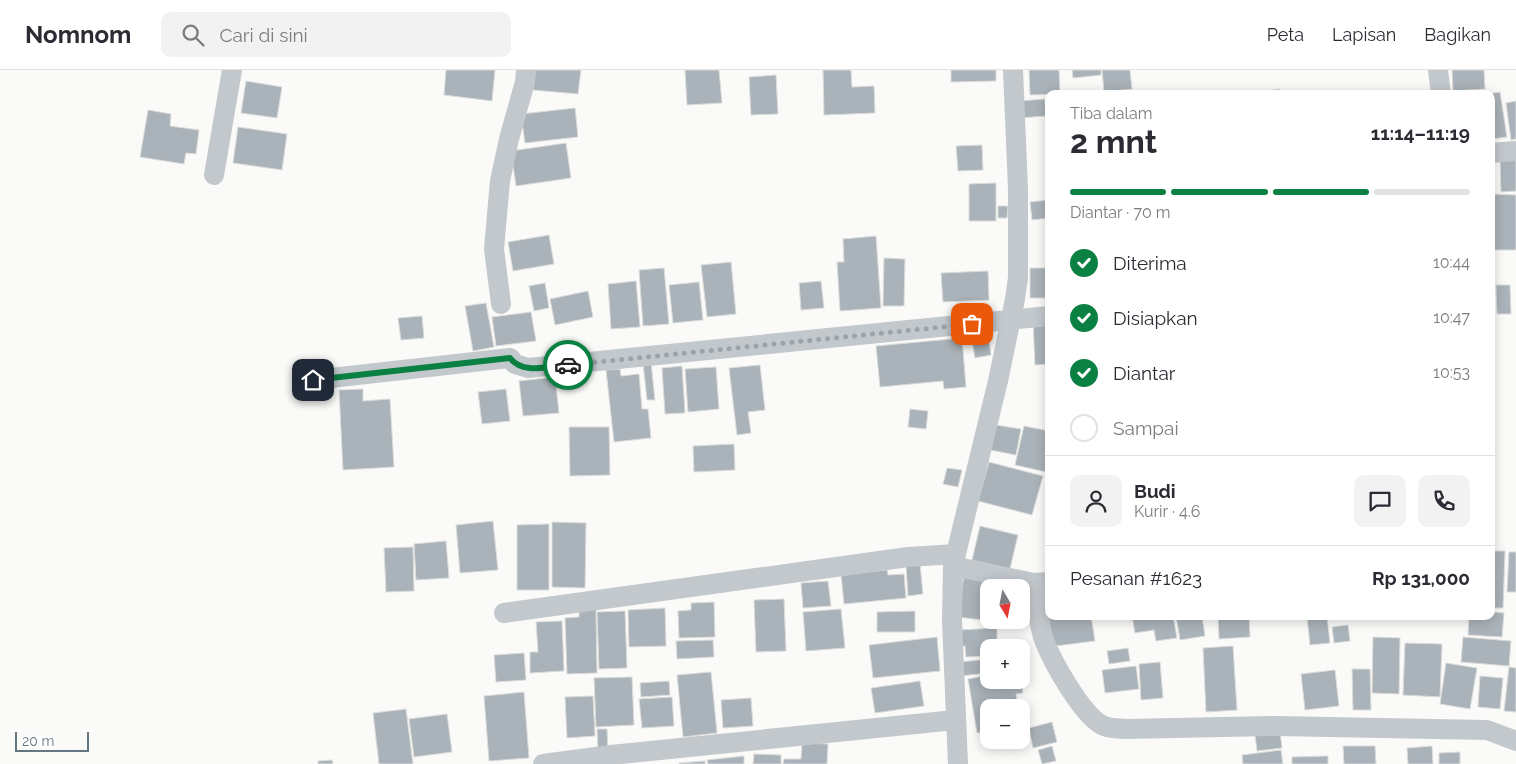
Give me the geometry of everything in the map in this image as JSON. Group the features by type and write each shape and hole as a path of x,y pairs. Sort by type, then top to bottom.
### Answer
{"street":[{"path":"214,175 232,70"},
{"path":"501,304 494,249 500,181 526,70"},
{"path":"958,764 951,596 954,560 998,380 1016,292 1019,246 1013,70"},
{"path":"1438,70 1440,90"},
{"path":"1495,153 1516,151"},
{"path":"313,380 510,358 515,364 528,368 1045,316"},
{"path":"504,613 898,558 954,560 1041,582 1043,639 1070,690 1097,722 1104,726 1125,729 1276,726 1487,730 1516,740"},
{"path":"543,764 621,754 955,720"}],"building":[{"path":"446,70 495,70 492,101 444,95"},
{"path":"535,70 581,70 578,94 533,90"},
{"path":"685,70 719,70 722,103 687,105"},
{"path":"823,70 851,70 852,87 874,86 875,113 824,115"},
{"path":"951,70 996,70 996,81 951,82"},
{"path":"1029,70 1059,70 1060,90 1045,90 1045,94 1030,95"},
{"path":"1072,70 1101,70 1101,75 1073,78"},
{"path":"1102,70 1130,70 1132,89 1104,90"},
{"path":"1452,70 1484,70 1485,89 1453,90"},
{"path":"776,75 778,114 751,115 749,77"},
{"path":"246,81 282,87 277,118 241,113"},
{"path":"1500,92 1507,137 1495,138 1495,93"},
{"path":"1045,99 1045,116 1020,118 1019,101"},
{"path":"1516,101 1516,139 1511,140 1506,103"},
{"path":"575,108 578,137 525,143 521,114"},
{"path":"148,110 171,114 170,126 199,130 196,154 186,153 184,164 140,157"},
{"path":"238,127 287,134 282,170 233,163"},
{"path":"566,143 571,178 516,186 511,151"},
{"path":"982,145 983,170 958,171 956,146"},
{"path":"1516,156 1516,191 1501,192 1500,157"},
{"path":"996,183 996,221 969,221 969,184"},
{"path":"1495,194 1516,195 1516,250 1495,250"},
{"path":"1045,200 1045,218 1032,220 1030,202"},
{"path":"998,206 1008,206 1007,218 998,218"},
{"path":"549,235 554,264 513,271 508,242"},
{"path":"876,236 881,308 840,311 837,262 844,262 843,239"},
{"path":"884,258 905,259 904,306 883,306"},
{"path":"731,262 736,314 707,317 701,265"},
{"path":"664,268 669,324 643,326 639,270"},
{"path":"1030,268 1045,268 1045,298 1030,298"},
{"path":"988,271 989,300 943,302 941,273"},
{"path":"636,281 640,327 611,329 608,284"},
{"path":"821,281 824,308 801,310 799,283"},
{"path":"699,282 703,320 673,323 669,285"},
{"path":"545,283 549,308 534,311 529,286"},
{"path":"1496,285 1510,285 1511,314 1497,314"},
{"path":"588,291 593,317 555,325 550,299"},
{"path":"486,303 494,347 473,351 465,306"},
{"path":"531,312 536,341 496,346 492,317"},
{"path":"422,316 424,338 401,340 398,318"},
{"path":"1033,321 1045,321 1045,364 1035,365"},
{"path":"962,338 966,387 944,389 943,381 880,387 876,346"},
{"path":"989,339 991,355 975,358 972,341"},
{"path":"651,362 655,400 647,400 643,363"},
{"path":"760,365 765,410 748,412 751,433 737,435 729,368"},
{"path":"682,366 685,413 665,414 662,368"},
{"path":"716,367 719,409 688,412 685,369"},
{"path":"620,369 621,376 639,374 642,409 648,409 651,438 614,442 606,370"},
{"path":"555,377 559,413 523,416 519,381"},
{"path":"363,389 363,401 390,399 394,467 343,470 339,390"},
{"path":"506,389 510,421 482,424 478,392"},
{"path":"910,409 928,411 926,429 908,427"},
{"path":"996,425 1021,429 1016,455 990,450"},
{"path":"1024,426 1045,430 1045,472 1015,465"},
{"path":"569,427 609,427 610,475 570,476"},
{"path":"734,444 735,470 694,472 693,446"},
{"path":"989,462 1043,476 1032,515 978,501"},
{"path":"947,468 962,470 958,487 943,484"},
{"path":"493,521 498,570 460,573 456,525"},
{"path":"552,522 586,523 585,588 552,587"},
{"path":"549,524 549,590 517,590 517,525"},
{"path":"980,526 1018,535 1010,569 972,560"},
{"path":"446,541 449,578 416,580 414,544"},
{"path":"413,547 414,591 386,592 384,548"},
{"path":"1495,551 1505,551 1503,608 1495,608"},
{"path":"1509,552 1516,552 1516,592 1507,592"},
{"path":"920,564 923,594 908,596 906,566"},
{"path":"887,570 888,575 904,574 906,598 844,604 841,574"},
{"path":"964,574 986,578 980,579 980,620 958,617"},
{"path":"828,581 831,606 803,608 801,583"},
{"path":"1041,594 1045,594 1045,620 1092,620 1095,641 1048,647"},
{"path":"784,599 786,651 756,652 754,600"},
{"path":"714,602 715,637 679,638 678,611 691,610 691,603"},
{"path":"579,608 596,608 597,673 567,674 565,618 579,617"},
{"path":"665,608 666,646 629,647 628,610"},
{"path":"841,609 845,648 806,651 803,612"},
{"path":"625,611 627,668 599,669 597,612"},
{"path":"915,611 915,632 877,632 877,612"},
{"path":"1495,612 1504,613 1502,637 1468,635 1469,620 1495,620"},
{"path":"1133,620 1174,620 1177,638 1156,641 1154,630 1135,633"},
{"path":"1177,620 1203,620 1205,636 1180,640"},
{"path":"1218,620 1249,620 1250,637 1219,639"},
{"path":"1307,620 1327,620 1330,643 1310,645"},
{"path":"562,621 564,671 530,673 530,652 538,652 536,622"},
{"path":"1348,625 1350,641 1334,643 1332,627"},
{"path":"997,629 997,639 980,639 980,656 966,657 965,646 958,646 958,630"},
{"path":"937,637 940,671 873,678 869,645"},
{"path":"1373,637 1400,638 1399,694 1372,693"},
{"path":"1463,637 1511,641 1509,666 1461,662"},
{"path":"713,640 714,657 677,659 676,641"},
{"path":"1405,643 1442,644 1440,697 1403,695"},
{"path":"1233,646 1237,710 1206,712 1203,648"},
{"path":"1128,648 1130,661 1109,664 1107,651"},
{"path":"524,653 526,680 496,682 494,655"},
{"path":"980,660 980,674 960,676 959,662"},
{"path":"1160,662 1163,698 1141,700 1139,664"},
{"path":"1446,663 1477,668 1470,709 1440,704"},
{"path":"1136,666 1139,689 1105,693 1102,670"},
{"path":"1509,667 1516,668 1516,712 1504,711"},
{"path":"1352,669 1370,669 1371,710 1353,710"},
{"path":"1335,670 1339,706 1305,710 1301,674"},
{"path":"711,672 717,733 683,737 677,675"},
{"path":"1480,676 1503,678 1500,709 1478,707"},
{"path":"632,677 634,725 596,727 594,678"},
{"path":"980,677 980,689 1022,689 1023,693 1016,694 1017,699 980,699 980,732 977,733 968,679"},
{"path":"669,681 670,695 641,697 640,683"},
{"path":"920,681 924,706 875,713 871,688"},
{"path":"524,692 529,758 489,761 484,696"},
{"path":"593,696 595,736 567,738 565,697"},
{"path":"672,697 674,726 642,728 639,699"},
{"path":"751,698 753,726 723,728 721,700"},
{"path":"406,709 413,764 379,764 373,713"},
{"path":"447,714 452,752 414,757 409,719"},
{"path":"1052,722 1057,742 1033,748 1030,728"},
{"path":"597,729 607,729 608,751 598,751"},
{"path":"1280,731 1282,748 1257,751 1255,735"},
{"path":"802,743 828,744 827,764 783,764 784,759 801,759"},
{"path":"1052,746 1056,761 1042,764 1038,750"},
{"path":"1343,746 1375,746 1376,764 1344,764"},
{"path":"1432,746 1433,764 1408,764 1407,748"},
{"path":"1281,750 1283,764 1243,764 1242,755"},
{"path":"1460,752 1460,764 1439,764 1439,753"},
{"path":"754,754 781,755 781,764 753,764"},
{"path":"744,756 744,764 708,764 707,760"},
{"path":"1328,756 1328,764 1292,764 1292,757"},
{"path":"332,760 333,764 318,764 318,761"},
{"path":"705,761 705,764 679,764 679,763"}],"way so far":[{"path":"568,365 972,324"}],"route":[{"path":"313,380 510,358 515,364 528,368 568,365"}]}
